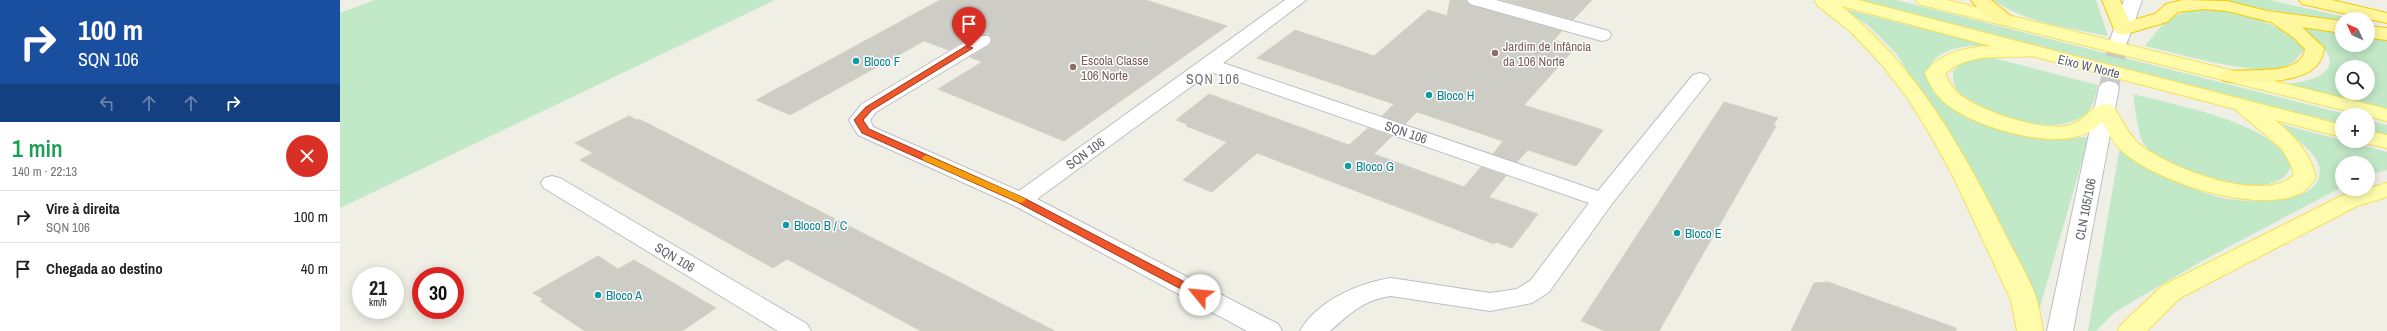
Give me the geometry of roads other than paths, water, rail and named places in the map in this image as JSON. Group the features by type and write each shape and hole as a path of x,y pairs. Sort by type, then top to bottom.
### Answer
{"highway":[{"path":"1980,0 2008,21"},
{"path":"2111,0 2121,35 2160,18 2172,8 2185,5 2227,6 2267,16 2335,27"},
{"path":"2308,0 2387,18"},
{"path":"2228,76 2274,75 2303,68 2314,58 2315,48 2301,34 2267,16"},
{"path":"2375,33 2387,34"}],"main road":[{"path":"1822,0 1852,22 1870,39 1909,84 1939,129 2024,300 2030,331"},
{"name":"Eixo W Norte","path":"1837,0 2335,129"},
{"name":"Eixo W Norte","path":"1925,0 2387,115"},
{"path":"2031,51 1962,55 1941,65 1935,73 1936,80 1942,91 1968,108 1995,120 2027,129 2070,132 2083,128 2107,98 2130,146 2152,161 2179,174 2248,194 2289,190 2305,177 2304,166 2291,147 2276,132 2242,105"},
{"path":"2375,139 2387,142"},
{"path":"2131,331 2170,292 2349,201 2387,190"}],"street":[{"name":"SQN 106","path":"1021,200 1297,0"},
{"path":"1476,0 1602,35"},
{"path":"2121,35 2132,0"},
{"path":"982,40 869,108 859,120 866,131 1021,200 1269,331"},
{"name":"SQN 106","path":"1208,64 1603,200"},
{"path":"1314,331 1349,300 1362,292 1376,288 1391,287 1490,302 1523,297 1540,286 1603,200 1700,79"},
{"name":"CLN 105/106","path":"2060,331 2107,98"},
{"name":"SQN 106","path":"552,183 798,331"}],"tunnel":[{"path":"2109,87 2119,40"}],"place":[{"name":"Jardim de Infância da 106 Norte","path":"1495,53"},
{"name":"Bloco F","path":"856,61"},
{"name":"Escola Classe 106 Norte","path":"1073,67"},
{"name":"Bloco H","path":"1429,95"},
{"name":"Bloco G","path":"1348,166"},
{"name":"Bloco B / C","path":"786,225"},
{"name":"Bloco E","path":"1677,233"},
{"name":"Bloco A","path":"598,295"}],"district":[{"name":"SQN 106","path":"1213,79"}]}
